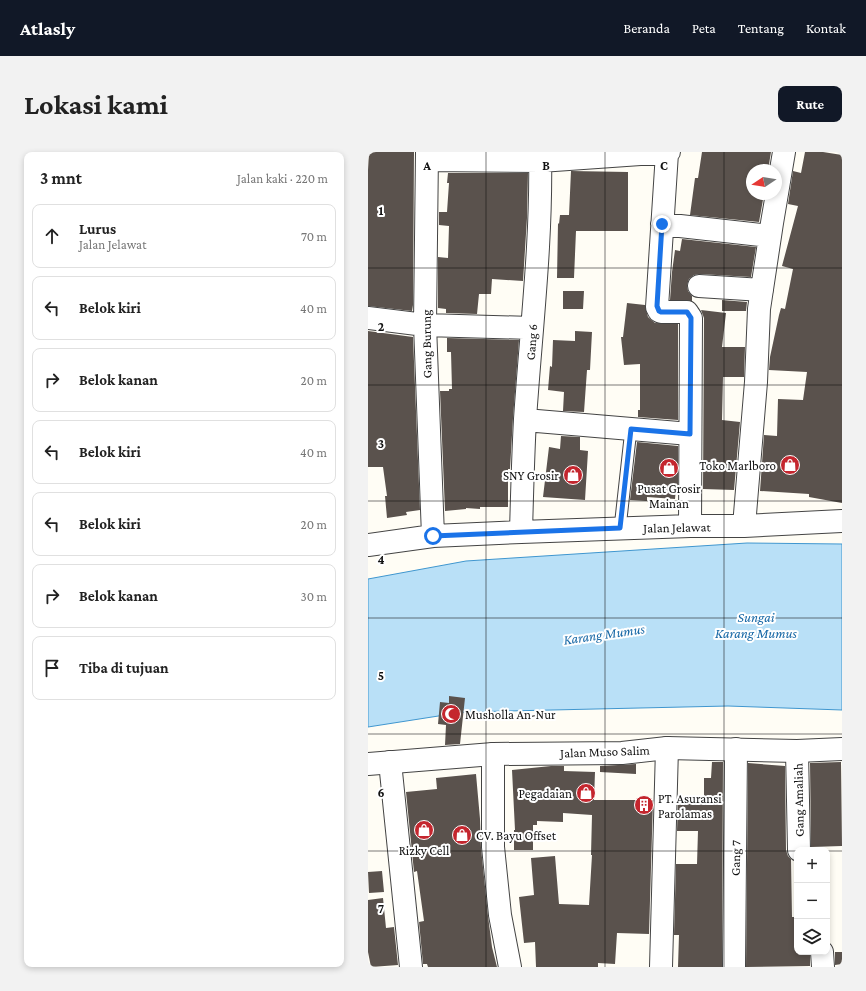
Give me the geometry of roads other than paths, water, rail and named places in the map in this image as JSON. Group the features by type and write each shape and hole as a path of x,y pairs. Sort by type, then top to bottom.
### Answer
{"street":[{"path":"427,156 540,157 668,152 657,306 661,312 687,312 691,318 690,526"},
{"path":"744,526 756,382 759,309 784,152"},
{"name":"Gang Burung","path":"427,156 425,325 433,536"},
{"name":"Gang 6","path":"521,532 525,420 538,223 540,157"},
{"path":"662,224 770,236"},
{"path":"699,286 762,290"},
{"path":"368,318 425,325 532,328"},
{"path":"525,420 690,434"},
{"name":"Jalan Jelawat","path":"368,545 433,536 620,528 744,526 842,522"},
{"path":"661,967 667,748"},
{"name":"Jalan Muso Salim","path":"368,764 493,754 622,753 667,748 798,751 842,750"},
{"name":"Gang 7","path":"734,967 736,749"},
{"name":"Gang Amaliah","path":"798,751 798,847"},
{"path":"493,754 493,847 500,915 510,967"},
{"path":"390,762 411,967"},
{"path":"822,955 823,967"}],"lane":[{"path":"620,528 631,429"}],"water":[{"name":"Sungai Karang Mumus","path":"747,543 842,544 842,710 728,706 464,712 368,727 368,579 466,561"}],"place":[{"name":"Toko Marlboro","path":"790,465"},
{"name":"Pusat Grosir Mainan","path":"669,468"},
{"name":"SNY Grosir","path":"573,475"},
{"name":"Musholla An-Nur","path":"451,714"},
{"name":"Pegadaian","path":"586,793"},
{"name":"PT. Asuransi Parolamas","path":"644,805"},
{"name":"Rizky Cell","path":"424,830"},
{"name":"CV. Bayu Offset","path":"462,835"}],"water label":[{"name":"Karang Mumus","path":"604,634"}]}
